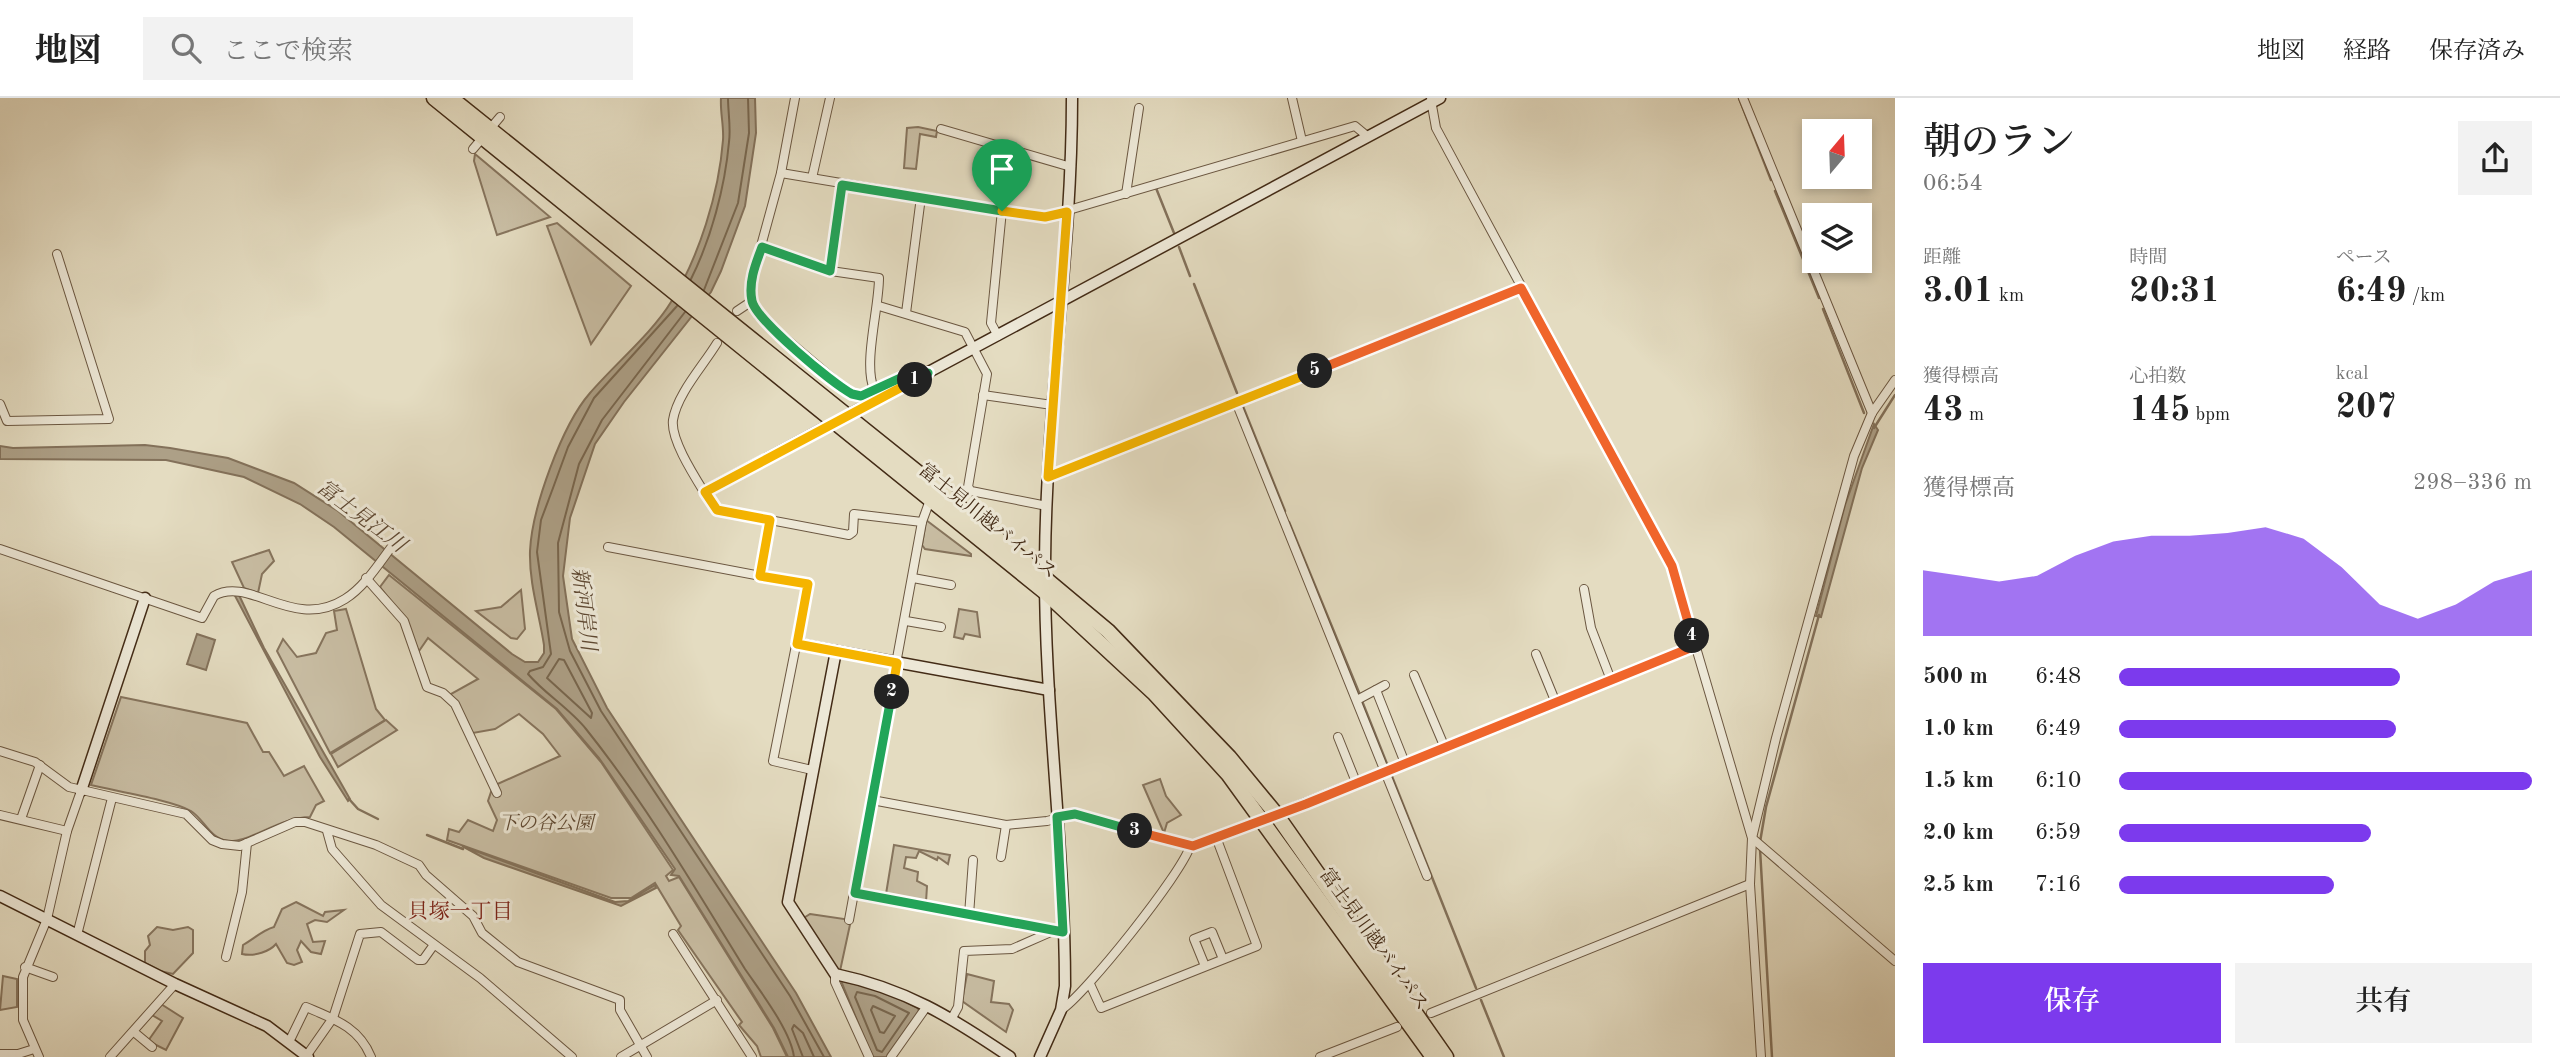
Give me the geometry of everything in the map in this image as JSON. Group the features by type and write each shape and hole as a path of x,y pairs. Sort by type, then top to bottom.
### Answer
{"highway":[{"name":"富士見川越バイパス","path":"434,98 482,139 664,276 715,318 834,423 1045,593 1167,706 1228,774 1433,1057"},
{"name":"富士見川越バイパス","path":"451,98 482,139"},
{"name":"富士見川越バイパス","path":"715,318 848,416 1045,577 1094,618 1167,691 1234,763 1276,814 1446,1057"}],"street":[{"path":"795,98 781,173 752,275 752,301 759,316 844,390 861,396 909,374 928,373"},
{"path":"812,178 831,98"},
{"path":"1040,1057 1060,1010 1065,986 1058,931 1057,817 1045,577 1052,405 1071,167 1072,98"},
{"path":"1292,98 1302,142"},
{"path":"1743,98 1872,413"},
{"path":"705,492 1059,304 1434,99 1436,128 1672,566 1752,838 1895,961"},
{"path":"1126,194 1139,108"},
{"path":"482,139 500,117"},
{"path":"781,173 1045,217 1355,127 1367,136"},
{"path":"941,129 1071,167"},
{"path":"830,271 842,185"},
{"path":"906,313 921,197"},
{"path":"998,336 991,324 1002,211"},
{"path":"762,247 830,271 877,276 879,306 870,380 874,389"},
{"path":"0,404 7,421 109,419 57,254"},
{"path":"1048,477 1521,288"},
{"path":"737,311 752,301"},
{"path":"879,306 962,331 987,374 968,487 971,491 1047,506"},
{"path":"717,344 678,406 673,421 679,444 717,510 849,535 853,532 854,514 922,522"},
{"path":"1761,1057 1750,884 1752,838 1776,738 1854,456 1872,413 1895,380"},
{"path":"984,395 1052,405"},
{"path":"1236,402 1389,770 1427,876"},
{"path":"849,920 906,621 922,522 930,500"},
{"path":"760,576 770,520"},
{"path":"0,549 202,618 214,596 227,591 243,592 295,610 317,608 348,597 396,541"},
{"path":"608,547 808,584 773,761 812,770"},
{"path":"368,576 404,621 427,687 443,693 455,704 497,793"},
{"path":"913,578 951,585"},
{"path":"1584,589 1591,628 1611,680"},
{"path":"0,1054 36,1053 22,1011 25,967 47,919 67,831 145,598"},
{"path":"906,621 941,627"},
{"path":"797,644 1049,690"},
{"path":"872,800 1006,825 1075,814 1190,846 1445,748 1695,646"},
{"path":"836,651 788,898 835,974 835,982 869,1057"},
{"path":"1536,654 1556,703"},
{"path":"1414,675 1445,748"},
{"path":"1359,698 1385,685"},
{"path":"1376,690 1405,763"},
{"path":"1338,737 1356,782"},
{"path":"0,751 26,757 58,781 81,791 186,814 212,840 222,844 232,846 247,843 295,822 305,822 376,845 419,865 426,875 473,916 482,933 518,962 620,1000 620,1010 647,1057"},
{"path":"21,819 40,765"},
{"path":"77,934 112,798"},
{"path":"0,816 67,831"},
{"path":"1001,857 1006,825"},
{"path":"327,831 332,849 381,905 433,946 480,978 572,1057"},
{"path":"1090,984 1101,1008 1257,946 1216,837"},
{"path":"226,957 242,892 247,843"},
{"path":"1060,1010 1090,984 1146,913 1190,846"},
{"path":"969,915 973,860"},
{"path":"1431,1013 1750,884"},
{"path":"855,893 1058,931"},
{"path":"0,895 175,984 267,1026 290,1040 308,1056 332,1018 360,934 380,932 418,960 423,960 433,946"},
{"path":"0,903 12,901"},
{"path":"952,1018 958,1007 964,951 1012,949 1058,931"},
{"path":"1205,966 1194,939 1212,932 1223,959"},
{"path":"673,934 752,1057"},
{"path":"25,967 54,977"},
{"path":"835,974 879,983 952,1018 1010,1057"},
{"path":"110,1057 175,984"},
{"path":"621,1057 717,1000"},
{"path":"891,1057 927,1006"},
{"path":"290,1040 306,1007 332,1018 364,1039 371,1057"},
{"path":"1320,1057 1397,1027"},
{"path":"134,1031 152,1046"}],"green space":[{"path":"907,128 937,131 936,137 920,134 916,169 904,168"},
{"path":"475,154 550,217 497,235 474,161"},
{"path":"557,223 631,286 591,344 547,226"},
{"path":"926,520 971,556 925,549 922,545"},
{"path":"269,550 274,561 262,574 258,593 244,588 232,562"},
{"name":"下の谷公園","path":"389,575 556,709 601,762 673,870 666,876 669,881 679,877 773,1028 787,1057 761,1057 757,1046 739,1025 742,1022 678,930 681,926 655,883 631,898 611,898 447,840 449,829 459,832 468,820 493,831 497,820 488,801 493,786 560,756 543,734 519,714 495,729 473,733 449,695 478,679 428,638 417,654 408,623 380,587"},
{"path":"521,590 525,629 517,639 511,638 476,611 501,607"},
{"path":"346,609 376,709 385,720 330,753 277,651 283,639 297,657 316,653 326,633 337,630 334,611"},
{"path":"959,609 977,612 980,637 965,634 963,639 954,637"},
{"path":"121,697 247,723 263,752 269,752 284,776 304,766 324,801 316,805 310,817 287,821 245,839 228,841 216,836 196,815 182,807 91,785"},
{"path":"386,720 397,730 338,767 331,754"},
{"path":"1160,779 1166,796 1181,815 1167,823 1164,833 1143,785"},
{"path":"894,845 950,855 948,864 938,857 937,860 919,851 916,858 906,857 904,868 918,872 917,881 927,886 926,902 886,894"},
{"path":"296,902 323,916 325,912 344,910 327,922 315,920 307,924 313,942 325,941 321,954 311,952 301,941 297,950 302,962 294,965 287,963 276,944 262,953 242,954 243,945 274,927 282,909"},
{"path":"810,914 851,920 840,971 829,968 799,921"},
{"path":"157,927 173,930 188,927 193,930 193,953 173,974 145,963 145,951 150,945 148,936"},
{"path":"967,974 994,981 991,1002 1009,1004 1013,1010 1006,1032 962,1001"},
{"path":"3,976 17,979 17,1007 0,1010"},
{"path":"161,1004 183,1018 166,1050 148,1041 162,1021 152,1015"}],"water":[{"path":"721,98 755,98 756,133 745,206 711,292 624,402 595,444 570,518 563,576 572,639 607,708 796,993 831,1057 788,1057 774,1028 679,876 671,875 675,869 599,758 557,709 334,527 300,504 244,477 166,460 0,459 0,446 145,445 228,458 294,483 338,511 512,654 525,662 538,662 544,653 544,645 533,586 530,551 542,491 559,446 579,407 663,313 690,265 706,224 721,160"},
{"path":"1874,424 1878,430 1862,468 1821,617 1816,616 1845,505"},
{"path":"234,594 239,595 264,648 350,799 348,801 320,757"},
{"path":"197,634 215,640 206,670 187,664"},
{"path":"462,846 615,902 628,901 655,885 656,888 621,906 484,858"},
{"path":"841,981 878,989 918,1008 919,1012 888,1057 872,1057"}],"waterway":[{"path":"1739,98 1771,180"},
{"path":"1156,188 1174,233"},
{"path":"1775,191 1819,298"},
{"path":"1179,247 1190,276"},
{"path":"1194,284 1237,393"},
{"path":"1823,309 1864,413"},
{"path":"1874,428 1895,395"},
{"path":"1242,404 1285,511"},
{"path":"1289,522 1360,695"},
{"path":"1760,842 1766,807 1819,615"},
{"path":"1362,701 1476,988"},
{"path":"349,799 358,809 378,819"},
{"path":"427,835 463,849"},
{"path":"1760,849 1772,1057"},
{"path":"1481,1000 1504,1057"}],"district":[{"name":"貝塚一丁目","path":"460,912"}],"route":[{"path":"842,185 1002,211 1045,217 1067,212 1048,477 1521,288 1672,566 1695,646 1306,804 1193,846 1075,814 1057,817 1063,932 855,893 897,663 797,644 808,584 760,576 770,520 717,510 705,492 928,373 909,374 891,380 861,396 844,390 759,316 751,292 752,275 762,247 830,271 842,185"}],"water label":[{"name":"富士見江川","path":"361,517"},
{"name":"新河岸川","path":"583,609"}]}
